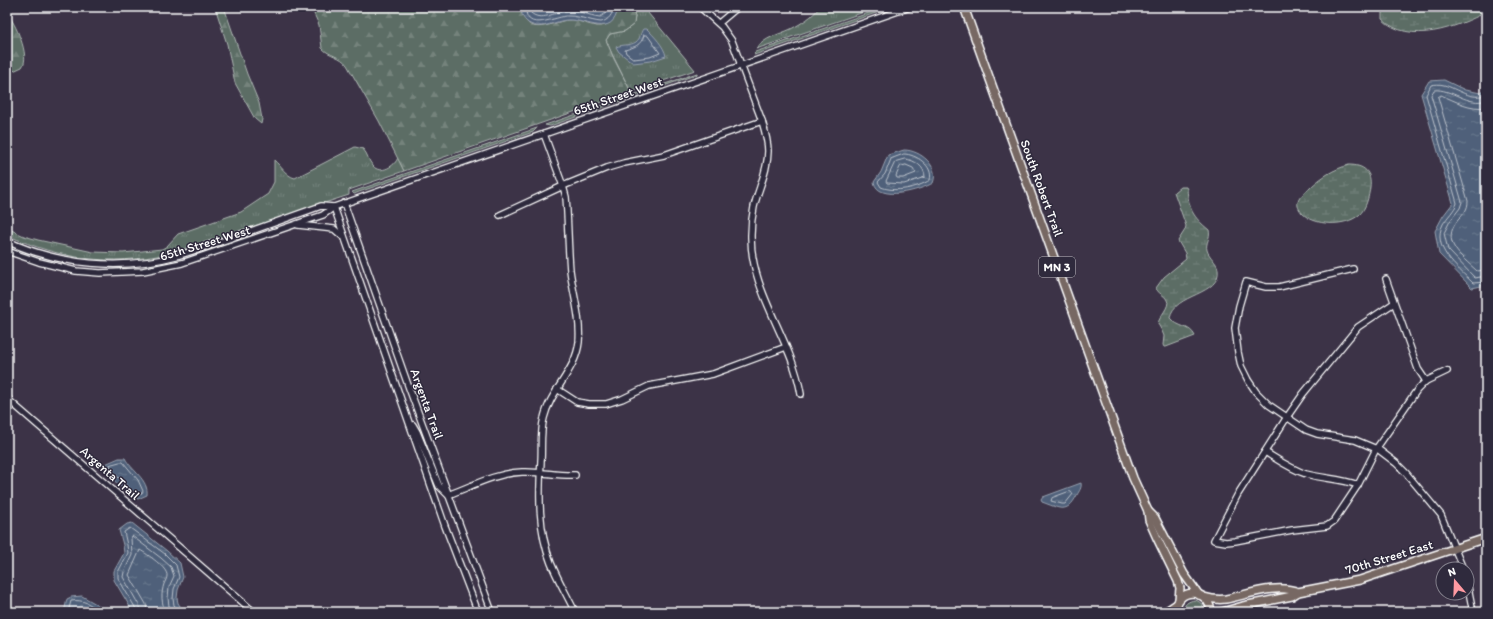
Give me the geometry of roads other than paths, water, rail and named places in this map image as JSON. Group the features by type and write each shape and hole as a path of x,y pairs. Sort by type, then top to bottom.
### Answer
{"main road":[{"name":"South Robert Trail","path":"964,7 1130,470 1148,511 1149,520 1178,581 1180,588 1176,612"},
{"name":"South Robert Trail","path":"1148,511 1155,518 1184,574 1210,607 1211,612"},
{"name":"70th Street East","path":"1222,612 1248,604 1292,596 1298,592 1360,580 1486,538"},
{"name":"70th Street East","path":"1178,602 1187,594 1226,599 1265,590 1292,589 1298,592"},
{"path":"1165,612 1178,602"}],"street":[{"path":"700,7 719,23 732,41 762,121 767,141 768,155 765,171 754,207 751,246 757,276 795,368 801,394"},
{"path":"719,23 738,7"},
{"name":"65th Street West","path":"7,251 40,262 76,271 100,273 138,272 182,263 324,215 334,207 344,203 910,7"},
{"path":"500,215 563,186 607,168 664,155 762,121"},
{"path":"544,134 563,186 568,215 570,270 580,326 577,350 569,372 557,390 544,418 539,503 544,538 550,561 574,612"},
{"name":"Argenta Trail","path":"344,203 409,388 492,612"},
{"name":"65th Street West","path":"7,241 40,253 72,261 108,264 142,262 169,258 321,206 334,207"},
{"name":"Argenta Trail","path":"334,207 445,526 478,612"},
{"path":"293,225 334,230 341,234 345,242"},
{"path":"1353,269 1279,287 1266,287 1246,282 1239,306 1235,328 1241,366 1256,392 1269,405 1297,425 1311,432 1355,440 1376,449 1396,463 1441,515 1460,561"},
{"path":"1386,278 1418,370 1426,381"},
{"path":"1394,303 1358,327 1303,394 1286,417 1238,494 1214,540 1226,542 1235,541 1327,526 1334,521 1358,485 1376,449 1404,407 1426,381 1448,371"},
{"path":"557,390 577,402 606,404 622,399 648,386 713,374 786,347"},
{"name":"Argenta Trail","path":"7,397 254,612"},
{"path":"408,417 417,432 439,486 448,495 507,474 540,472 558,475 574,475"},
{"path":"1265,452 1289,467 1307,474 1346,480 1358,485"},
{"path":"1471,601 1473,612"}],"water":[{"path":"522,7 618,8 611,23 605,25 568,20 536,26 526,21 522,15"},
{"path":"643,29 647,29 656,38 666,56 651,61 633,63 619,52 616,47 636,42 639,39"},
{"path":"1444,80 1465,90 1481,93 1486,90 1486,285 1472,288 1439,254 1435,231 1443,216 1453,203 1421,94 1429,81"},
{"path":"904,150 916,153 927,160 934,171 933,183 919,189 900,193 883,192 877,188 874,182 881,172 888,155"},
{"path":"119,458 125,458 142,480 147,490 147,495 138,499 123,489 109,475 103,465"},
{"path":"1081,483 1080,489 1073,501 1066,508 1058,508 1042,502 1041,500 1043,497"},
{"path":"132,523 180,563 183,577 178,590 177,598 178,603 184,612 133,612 114,580 114,571 124,553 119,530 127,524"},
{"path":"82,596 98,605 106,612 64,612 67,599"}]}
